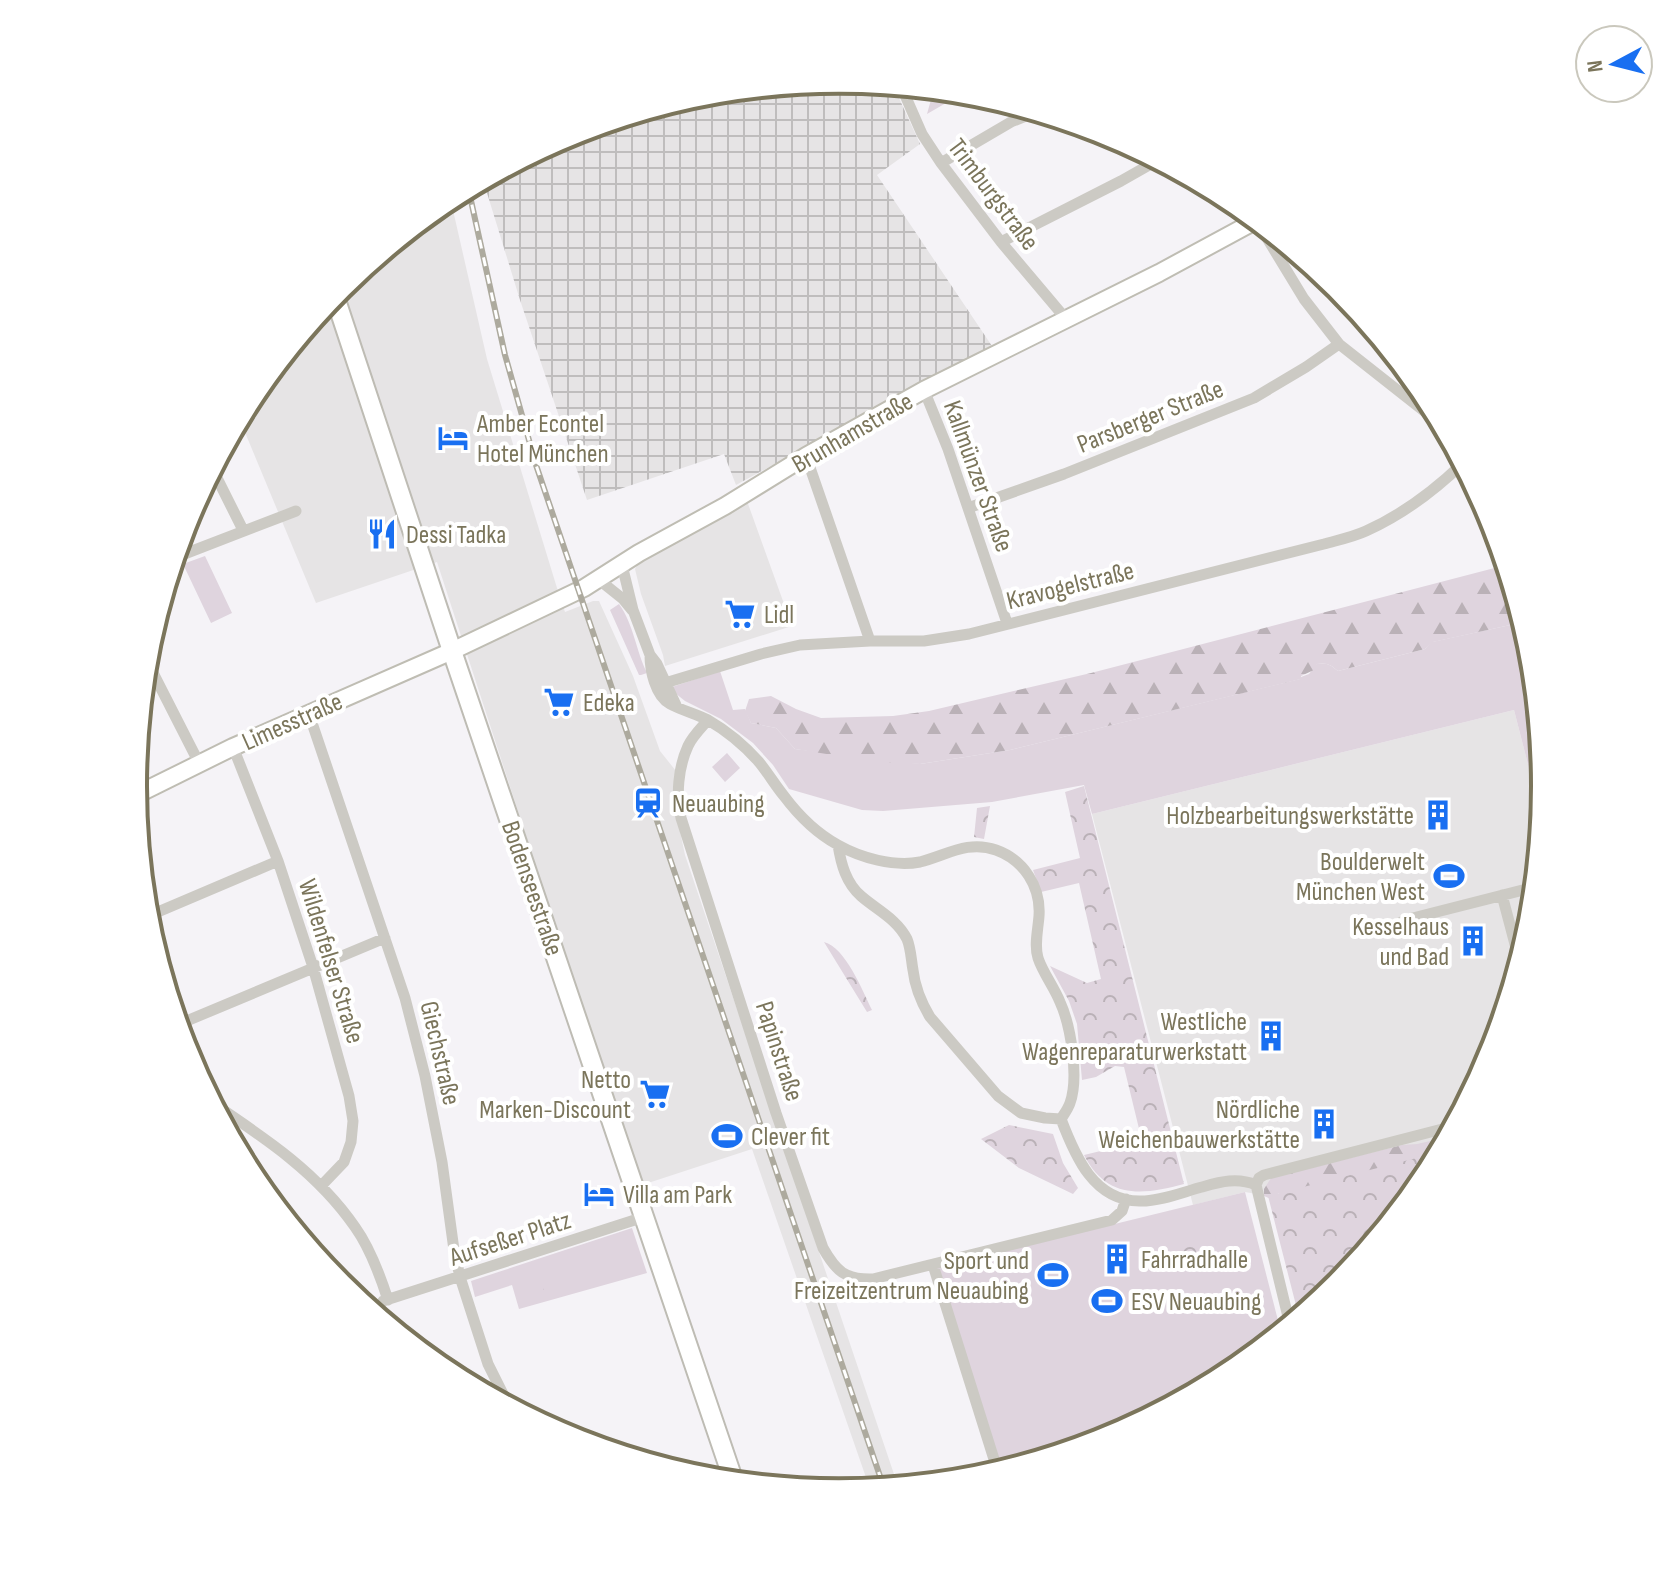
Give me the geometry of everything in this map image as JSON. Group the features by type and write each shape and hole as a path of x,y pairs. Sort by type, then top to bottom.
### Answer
{"main road":[{"name":"Bodenseestraße","path":"339,309 730,1469"}],"street":[{"name":"Trimburgstraße","path":"906,97 922,134 941,163 1001,242 1066,319"},
{"path":"941,163 1020,119"},
{"path":"1001,242 1147,166"},
{"name":"Brunhamstraße","path":"452,651 562,599 924,390 1159,273 1245,226"},
{"path":"1273,248 1304,299 1339,344 1415,404"},
{"name":"Parsberger Straße","path":"968,508 1254,398 1339,344"},
{"name":"Kallmünzer Straße","path":"924,390 933,408 1007,623"},
{"path":"806,456 870,641"},
{"name":"Kravogelstraße","path":"665,683 800,645 924,641 969,634 1324,544 1364,532 1401,513 1422,500 1455,470"},
{"path":"218,480 243,530"},
{"path":"188,552 296,511"},
{"path":"622,565 633,610 650,655 677,706"},
{"path":"598,579 633,610"},
{"name":"Limesstraße","path":"147,789 233,747 452,651"},
{"path":"650,655 650,666 660,694 666,701 726,731 759,762 807,824 838,845 878,860 898,863 916,863 959,848 981,846 999,851 1025,870 1038,893 1037,956 1062,1006 1068,1026 1073,1089 1070,1105 1061,1119"},
{"path":"154,687 199,763"},
{"name":"Giechstraße","path":"309,714 405,998 442,1162 460,1277 488,1364 500,1389"},
{"name":"Papinstraße","path":"708,720 688,744 678,786 681,818 776,1113 831,1263 839,1272 850,1277 873,1279 1112,1220 1122,1211 1126,1199"},
{"name":"Wildenfelser Straße","path":"233,747 278,861 313,967 349,1096 353,1121 351,1142 344,1162 322,1185"},
{"path":"838,845 850,884 899,927 907,940 916,989 930,1017 992,1090 1011,1107 1031,1115 1061,1119"},
{"path":"159,912 278,861"},
{"path":"1393,927 1405,920 1523,890"},
{"path":"1502,895 1514,939"},
{"path":"189,1020 385,938"},
{"name":"Aufseßer Platz","path":"231,1115 276,1146 322,1185 357,1228 379,1272 386,1300 644,1217"},
{"path":"1061,1119 1085,1172 1108,1191 1126,1199 1142,1201 1229,1180 1256,1185"},
{"path":"1287,1313 1256,1185 1259,1178 1439,1130"},
{"path":"933,1265 994,1460"}],"shaded area":[{"path":"794,95 884,95 898,97 920,144 877,175 992,346 736,485 724,454 587,500 486,191 493,187 574,147 617,131 704,107"},
{"path":"453,212 487,359 565,612 599,601 633,676 660,751 676,771 674,803 685,855 895,1476 866,1477 752,1149 642,1185 437,562 316,603 245,432 290,365 350,297 418,237"},
{"path":"747,501 792,626 665,666 635,569 641,559"},
{"path":"1514,710 1531,786 1530,831 1518,921 1494,1008 1478,1051 1460,1092 1423,1156 1268,1196 1245,1192 1193,1205 1092,814"}],"green space":[{"path":"931,100 946,103 927,114"},
{"path":"205,556 232,613 211,623 184,564"},
{"path":"1495,568 1511,625 1433,642 1425,649 1338,671 1329,664 1317,664 1316,669 1301,676 1301,679 1010,750 920,764 877,762 795,749 776,728 751,723 745,711 749,699 771,696 821,718 893,716 929,711 1091,673"},
{"path":"619,604 647,673 639,675 610,610"},
{"path":"1511,625 1525,696 1531,775 1514,710 1092,814 1084,785 992,802 862,810 789,789 753,743 721,719 685,701 672,687 720,671 733,710 745,709 751,723 776,728 795,749 920,764 1010,750 1300,679 1317,664 1329,664 1338,671 1425,649 1432,642"},
{"path":"727,753 740,768 725,782 712,767"},
{"path":"1084,786 1184,1184 1169,1188 1140,1192 1115,1187 1093,1170 1084,1155 1142,1141 1124,1067 1115,1066 1096,1077 1082,1080 1077,1024 1069,1001 1050,966 1087,983 1101,979 1079,883 1041,892 1033,870 1080,858 1065,792"},
{"path":"990,806 984,839 974,837 977,808"},
{"path":"824,942 846,961 872,1010 867,1012"},
{"path":"1009,1125 1053,1134 1063,1163 1078,1188 1073,1194 1019,1168 981,1139"},
{"path":"1433,1140 1422,1157 1292,1203 1279,1193 1271,1199 1264,1196 1264,1189 1271,1178 1402,1145"},
{"path":"1423,1156 1388,1207 1359,1242 1296,1305 1268,1196"},
{"name":"ESV Neuaubing","path":"1245,1192 1278,1320 1223,1361 1145,1407 1061,1441 997,1459 931,1269"},
{"path":"632,1228 647,1273 519,1309 512,1285 475,1297 471,1281"},
{"path":"1192,1237 1197,1255 1175,1259 1166,1251 1168,1243"},
{"path":"532,1276 542,1280 544,1295 540,1298 528,1290 526,1282"}],"railway":[{"path":"471,201 505,355 536,465 880,1477"}],"place":[{"name":"Amber Econtel Hotel München","path":"453,438"},
{"name":"Dessi Tadka","path":"382,534"},
{"name":"Lidl","path":"740,614"},
{"name":"Edeka","path":"559,702"},
{"name":"Neuaubing","path":"648,803"},
{"name":"Holzbearbeitungswerkstätte","path":"1438,815"},
{"name":"Boulderwelt München West","path":"1449,876"},
{"name":"Kesselhaus und Bad","path":"1473,941"},
{"name":"Westliche Wagenreparaturwerkstatt","path":"1271,1036"},
{"name":"Netto Marken-Discount","path":"655,1094"},
{"name":"Nördliche Weichenbauwerkstätte","path":"1324,1124"},
{"name":"Clever fit","path":"727,1136"},
{"name":"Villa am Park","path":"599,1194"},
{"name":"Fahrradhalle","path":"1117,1259"},
{"name":"Sport und Freizeitzentrum Neuaubing","path":"1053,1275"},
{"name":"ESV Neuaubing","path":"1107,1301"}]}
